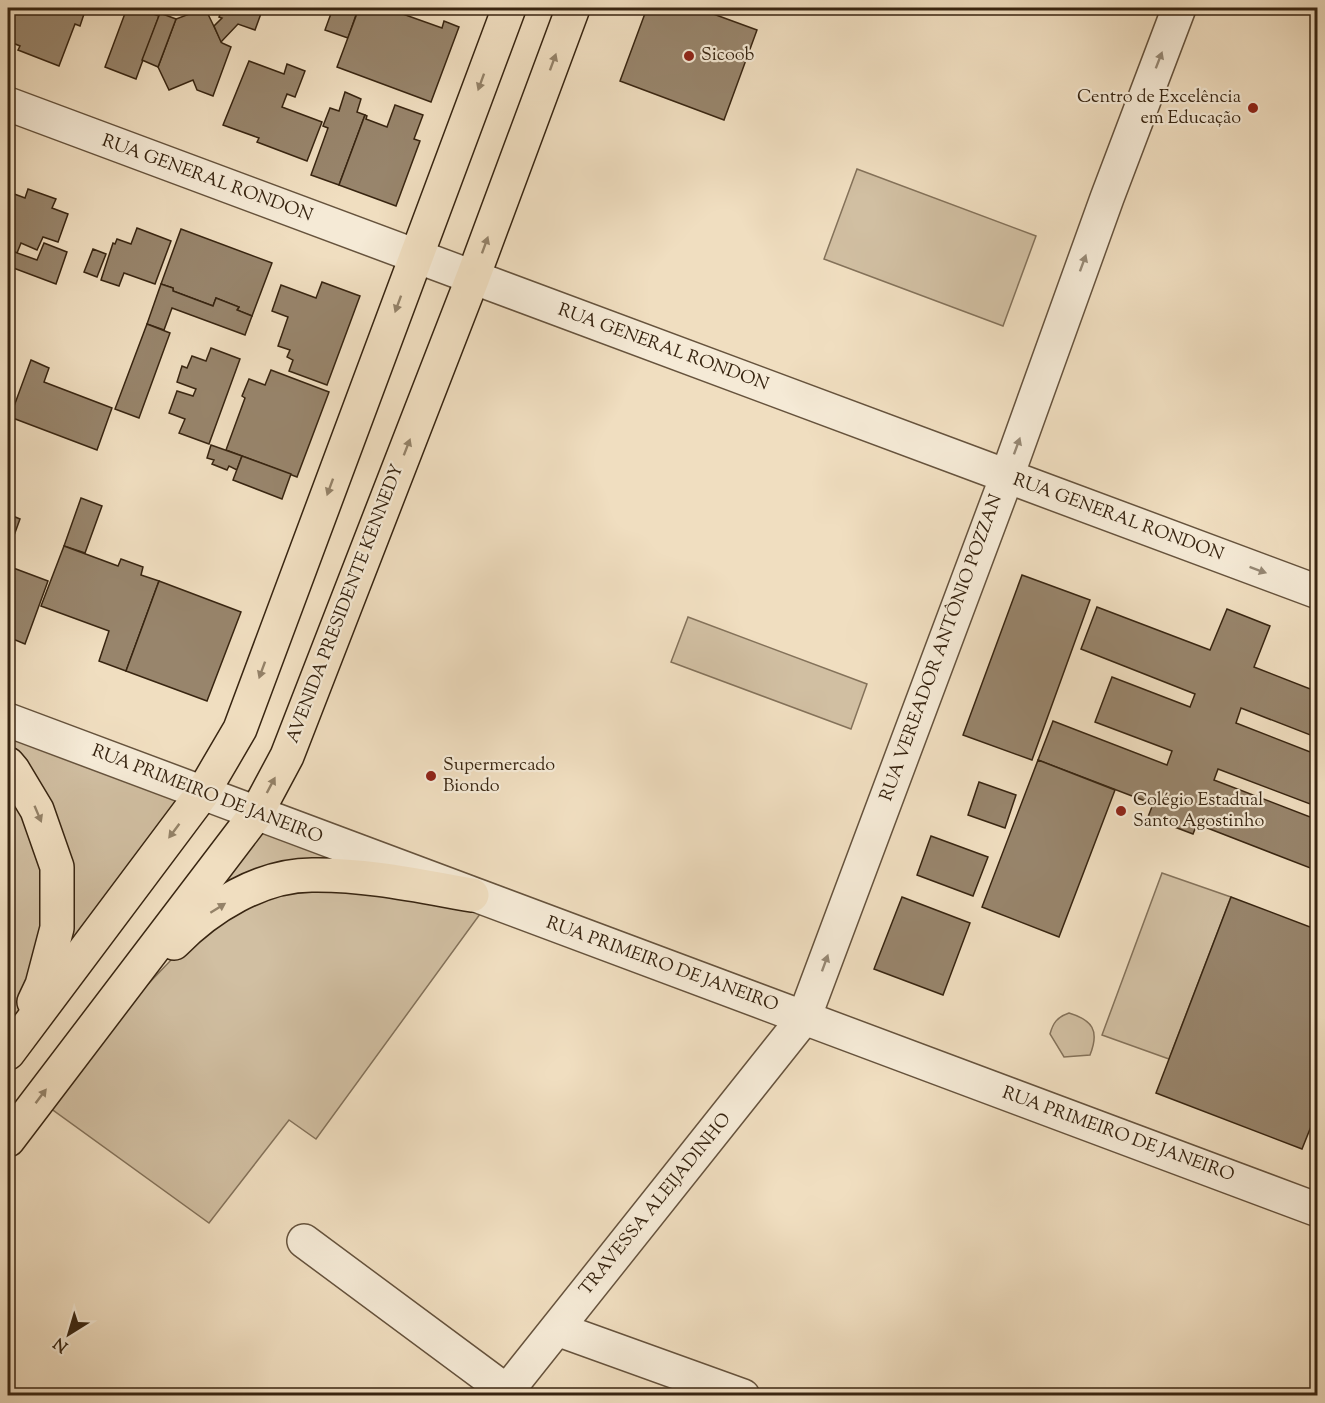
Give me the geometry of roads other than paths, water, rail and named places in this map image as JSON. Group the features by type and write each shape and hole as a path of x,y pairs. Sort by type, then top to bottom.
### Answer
{"main road":[{"path":"9,1052 202,794 240,729 509,8"},
{"name":"AVENIDA PRESIDENTE KENNEDY","path":"8,1140 256,814 287,756 472,278 573,8"},
{"path":"8,764 37,810 57,867 57,928 42,985 9,1052"},
{"path":"74,1053 187,930 216,909 247,891 275,880 310,875 396,882 472,894"}],"street":[{"name":"RUA VEREADOR ANTÔNIO POZZAN","path":"804,1018 1179,8"},
{"name":"RUA GENERAL RONDON","path":"8,104 1317,592"},
{"name":"RUA PRIMEIRO DE JANEIRO","path":"8,720 1317,1210"},
{"name":"TRAVESSA ALEIJADINHO","path":"510,1393 557,1329 804,1018"},
{"path":"304,1240 510,1393"},
{"path":"557,1329 743,1395"}],"place":[{"name":"Sicoob","path":"689,56"},
{"name":"Centro de Excelência em Educação","path":"1253,108"},
{"name":"Supermercado Biondo","path":"431,776"},
{"name":"Colégio Estadual Santo Agostinho","path":"1121,811"}]}
